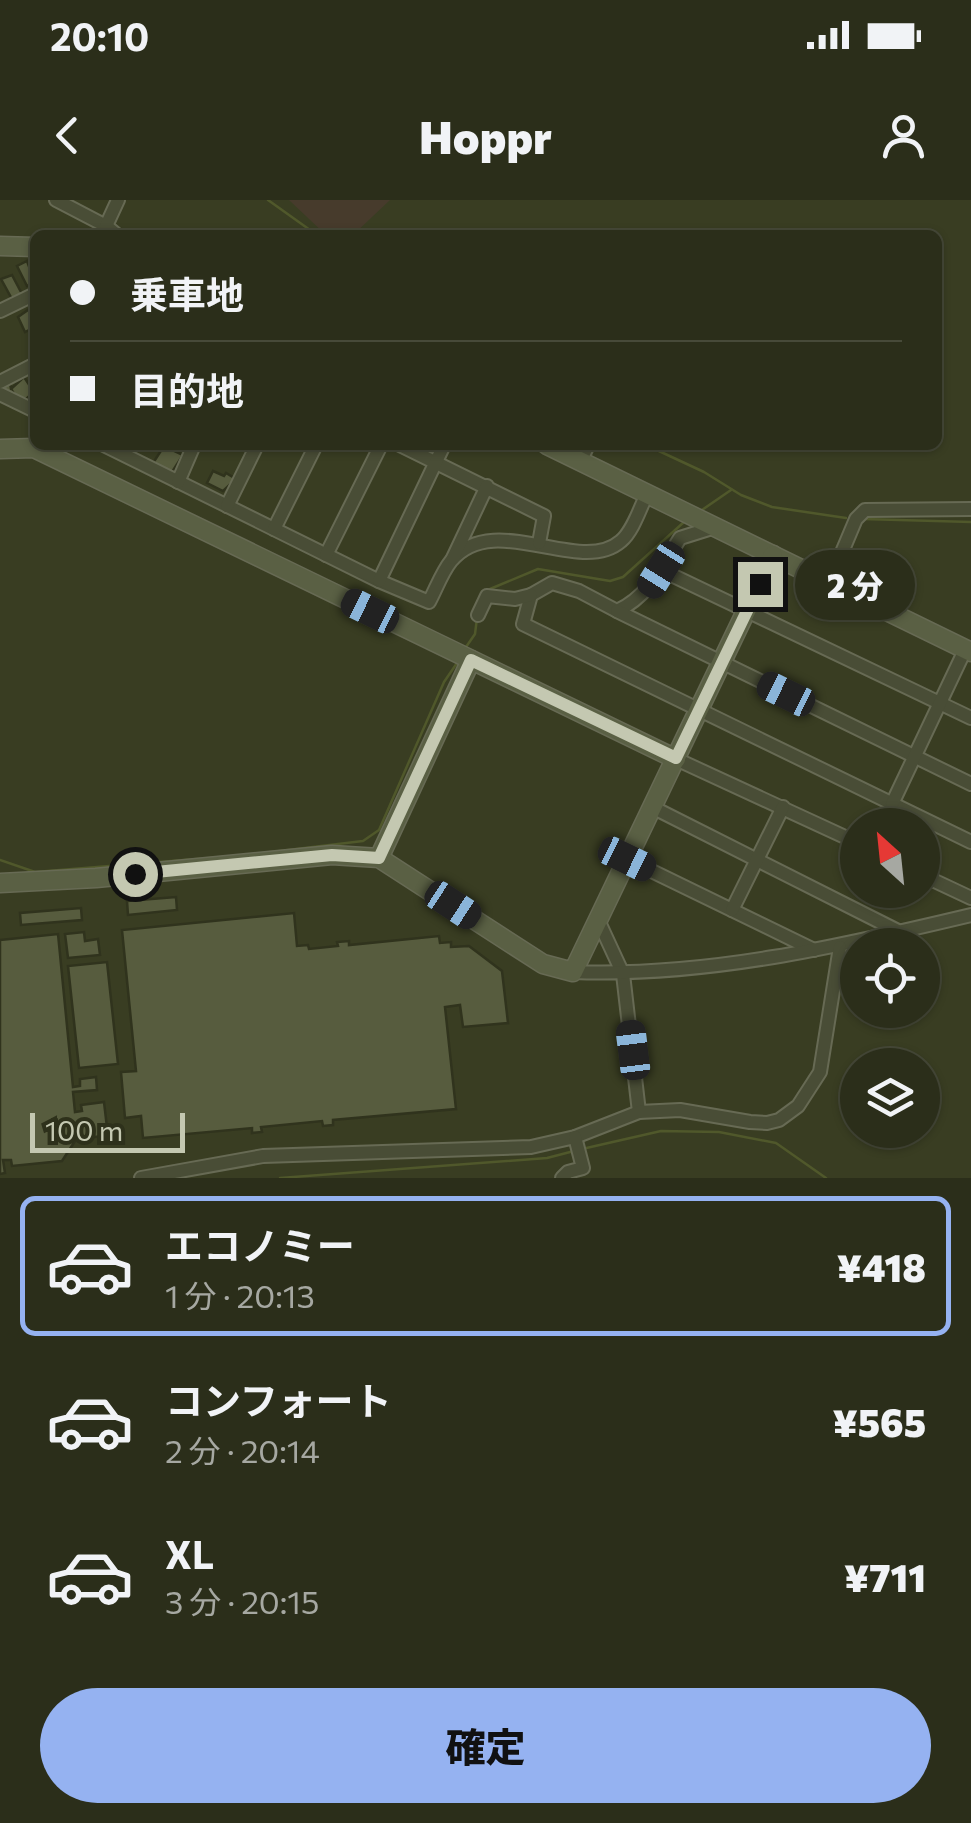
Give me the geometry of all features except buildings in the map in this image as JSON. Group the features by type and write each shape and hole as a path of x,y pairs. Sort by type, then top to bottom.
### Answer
{"street":[{"path":"56,200 112,230 118,200"},
{"path":"0,246 30,247"},
{"path":"0,311 30,296"},
{"path":"0,382 30,367"},
{"path":"0,394 30,409"},
{"path":"0,449 30,448"},
{"path":"38,450 840,835"},
{"path":"114,450 430,602 487,486"},
{"path":"178,482 192,450"},
{"path":"226,506 254,450"},
{"path":"274,529 314,450"},
{"path":"326,555 378,450"},
{"path":"411,450 544,516 538,544"},
{"path":"380,581 442,450"},
{"path":"584,453 647,494 968,651 892,804"},
{"path":"452,560 474,544 501,541 583,552 607,550 624,540 647,494"},
{"path":"829,583 856,520 865,510 971,508"},
{"path":"617,611 649,589 680,538 716,527"},
{"path":"573,972 773,555"},
{"path":"661,570 971,718"},
{"path":"478,615 487,596 515,599 531,595 552,582 579,591 971,784"},
{"path":"531,595 523,624 971,842"},
{"path":"379,858 471,660"},
{"path":"732,910 783,807"},
{"path":"652,808 892,928"},
{"path":"0,883 96,878 332,855 379,858 543,964 573,972 623,974 840,946 820,1072 798,1106 767,1124 680,1110 639,1112 575,1137 532,1146 263,1156 141,1178"},
{"path":"627,859 816,951"},
{"path":"940,883 971,898"},
{"path":"917,928 971,915"},
{"path":"598,920 623,974 639,1112"},
{"path":"562,1178 583,1168 575,1137"}],"shaded area":[{"path":"289,200 390,200 358,230 321,230"}],"waterway":[{"path":"268,200 310,230"},
{"path":"657,450 772,507 846,518"},
{"path":"699,512 731,490"},
{"path":"863,519 971,522"},
{"path":"490,589 538,569 610,581 623,577 684,522"},
{"path":"466,647 475,634 477,618"},
{"path":"0,860 35,872 363,841 379,830 444,682 457,663"},
{"path":"582,1149 661,1131 719,1132 776,1143 826,1178"},
{"path":"280,1178 547,1158 574,1151"}],"route":[{"path":"135,874 332,855 379,858 471,660 676,758 760,584"}]}
